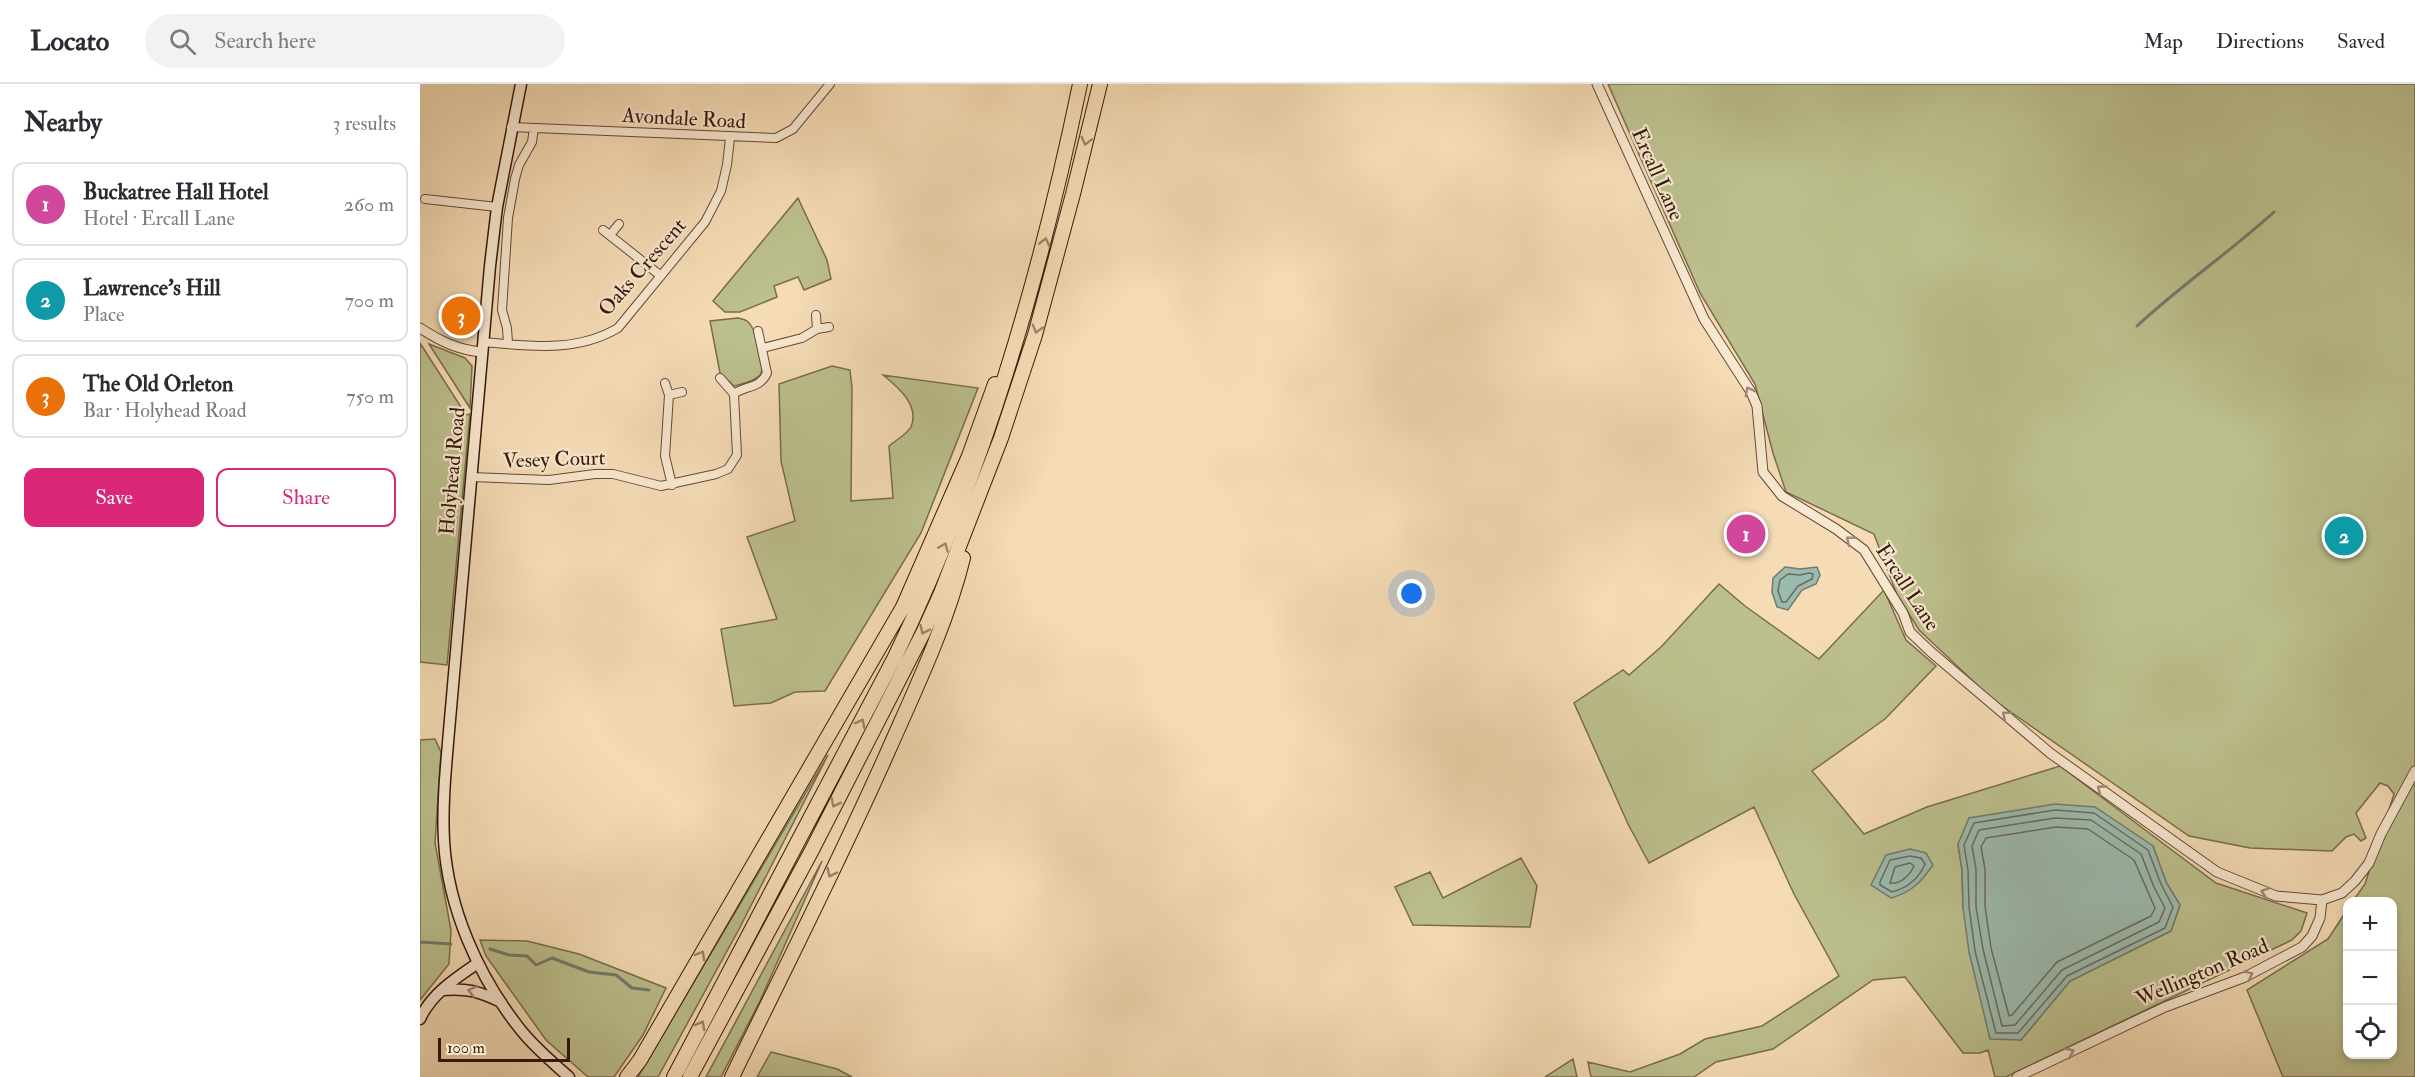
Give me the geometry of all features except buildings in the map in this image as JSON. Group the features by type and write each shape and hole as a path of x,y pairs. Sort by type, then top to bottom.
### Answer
{"highway":[{"path":"674,1077 852,742 918,609 986,439 1030,299 1059,189 1080,84"},
{"path":"690,1077 812,850 923,633 976,507 1035,335 1100,84"},
{"path":"627,1077 640,1060 903,607 969,456 1030,299"},
{"path":"732,1077 866,800 913,695 958,579 976,507"}],"main road":[{"name":"Holyhead Road","path":"521,84 496,207 444,799 444,842 458,914 478,963 501,1002 522,1030 569,1077"},
{"path":"420,1019 425,1007 442,990 478,963"},
{"path":"442,990 462,988 477,991 501,1002"}],"street":[{"name":"Avondale Road","path":"511,127 765,140 793,129 830,84"},
{"name":"Ercall Lane","path":"1597,84 1704,319 1751,392 1756,406 1763,472 1782,496 1836,529 1864,550 1903,613 1910,632 2050,753 2217,872 2276,896 2322,900"},
{"path":"508,343 502,310 508,218 519,165 532,142 534,128"},
{"name":"Oaks Crescent","path":"483,347 508,343 573,345 604,336 618,328 705,222 716,202 727,165 730,138"},
{"path":"425,199 496,207"},
{"path":"619,224 606,232 661,276"},
{"path":"816,315 817,329"},
{"path":"763,348 802,338 817,329 829,327"},
{"path":"420,328 444,343 461,349 483,347"},
{"path":"720,378 734,394 739,390 757,385 765,378 767,369 758,331"},
{"path":"665,383 669,395 665,456 672,484"},
{"path":"669,395 682,392"},
{"name":"Vesey Court","path":"471,477 549,480 613,474 661,486 716,474 728,469 734,462 737,449 734,394"},
{"path":"2322,900 2343,892 2369,863 2381,834 2415,771"},
{"name":"Wellington Road","path":"2017,1077 2165,1007 2245,977 2302,947 2312,936 2320,918 2322,900"}],"green space":[{"path":"1608,84 2415,84 2415,1077 2283,1077 2247,990 2328,939 2343,916 2343,1059 2397,1059 2397,897 2356,897 2365,884 2394,794 2388,786 2380,783 2356,813 2366,838 2361,841 2354,834 2346,837 2332,851 2250,848 2189,836 1992,699 1919,630 1897,595 1874,534 1786,492 1755,384 1700,293"},
{"path":"798,198 827,260 831,279 804,290 798,277 774,286 777,297 740,312 725,312 713,301"},
{"path":"738,318 747,321 753,331 759,347 762,370 755,379 734,386 720,373 710,321"},
{"path":"420,343 466,415 470,414 447,665 420,662"},
{"path":"429,344 465,358 472,366 470,408"},
{"path":"832,366 850,370 852,388 851,501 893,498 889,446 911,427 913,411 906,397 883,375 978,388 921,533 825,691 795,692 771,703 734,706 721,629 777,619 747,537 795,521 781,461 779,384"},
{"path":"1719,584 1745,606 1819,659 1884,590 1906,640 1936,666 1885,719 1812,771 1864,834 1927,807 2060,766 2216,883 2307,913 2301,931 2292,940 2006,1077 1995,1077 1988,1050 1980,1053 1963,1053 1905,977 1873,980 1773,1049 1716,1062 1694,1077 1591,1077 1588,1062 1630,1072 1680,1054 1705,1039 1762,1026 1839,976 1794,894 1754,807 1649,863 1628,824 1574,703 1623,670 1629,675 1662,646","holes":["1958,844 2153,846 2166,882 2180,905 2171,931 2070,981 2021,1040 1963,908 1962,870"]},
{"path":"435,739 441,752 435,843 451,930 449,964 420,1000 420,740"},
{"path":"828,755 738,931 658,1077 638,1077"},
{"path":"1521,858 1537,886 1530,927 1413,925 1395,887 1430,872 1443,898"},
{"path":"822,861 760,1001 721,1077 706,1077"},
{"path":"480,940 527,941 579,954 666,988 643,1035 614,1077 588,1077 546,1040 486,956"},
{"path":"771,1052 837,1069 852,1077 757,1077"},
{"path":"1573,1059 1577,1077 1545,1077"}],"water":[{"path":"1785,567 1800,569 1817,567 1820,575 1816,584 1802,590 1788,610 1777,607 1772,592 1773,578"},
{"path":"2055,804 2095,807 2153,846 2166,882 2180,905 2171,931 2070,981 2021,1040 1990,1039 1969,952 1958,844 1969,818"},
{"path":"1910,849 1926,853 1933,865 1915,886 1891,898 1871,885 1886,855"}],"waterway":[{"path":"2137,326 2274,212"},
{"path":"420,942 451,944"},
{"path":"490,949 509,955 527,956 536,965 552,958 589,972 616,975 632,988 649,990"}],"place":[{"name":"The Old Orleton","path":"461,316"},
{"name":"Buckatree Hall Hotel","path":"1746,534"},
{"name":"Lawrence's Hill","path":"2344,536"}]}
